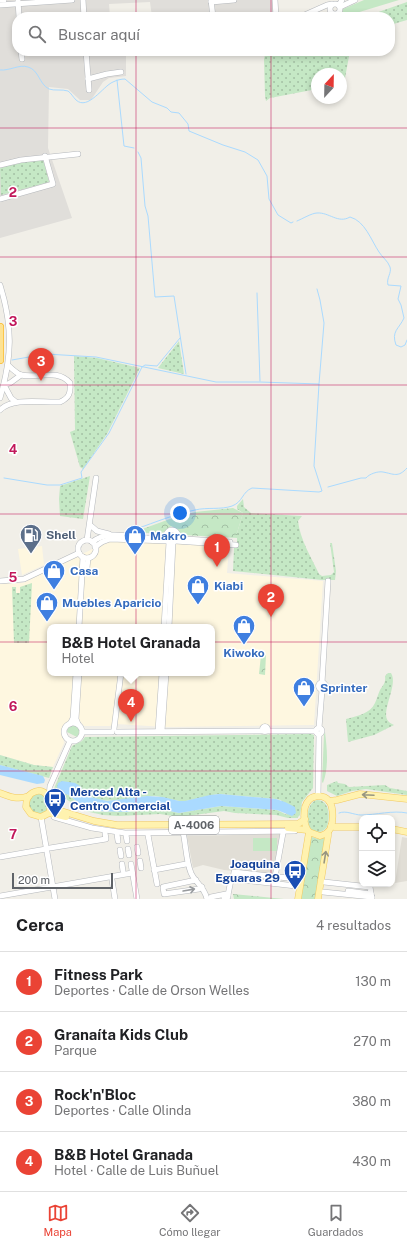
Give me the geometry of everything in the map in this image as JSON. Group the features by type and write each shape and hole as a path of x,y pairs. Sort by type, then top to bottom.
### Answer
{"highway":[{"path":"0,326 0,360"}],"main road":[{"path":"0,793 16,798 23,798 36,792 43,792"},
{"name":"A-4006","path":"43,792 51,800 55,808 62,812 94,821 117,825 298,824 305,819"},
{"path":"329,801 360,794 407,799"},
{"path":"26,807 29,796"},
{"path":"298,899 307,830 305,808 310,799 318,796 326,798 332,809 318,899"},
{"name":"A-4006","path":"0,797 7,798 26,807 31,814 45,815 119,829 279,828 307,830 320,836 334,827 359,827"},
{"path":"45,815 51,800"},
{"path":"395,830 407,833"}],"street":[{"path":"0,5 18,2 72,0"},
{"path":"83,0 84,12"},
{"path":"212,12 211,1 234,0"},
{"path":"275,0 276,12"},
{"path":"312,12 335,3 355,0"},
{"path":"18,2 19,12"},
{"path":"86,56 89,90"},
{"path":"88,79 121,72"},
{"path":"0,165 44,156 78,154"},
{"path":"0,199 53,184 44,156"},
{"path":"0,285 8,323 10,355 0,398"},
{"path":"0,410 16,402 60,402 70,395 70,382 66,378 58,375 21,375 14,372 8,365"},
{"path":"4,385 10,383 21,375"},
{"path":"4,385 11,398 16,402"},
{"path":"86,558 95,553 90,525 96,478"},
{"path":"78,553 80,543 102,542 110,539 233,544 186,539 178,536 175,531 171,530 166,535 156,537 112,535 97,532 90,525"},
{"path":"92,543 100,538 112,535"},
{"path":"166,535 172,542 168,624"},
{"path":"164,624 172,542 178,536"},
{"path":"78,553 86,558"},
{"path":"0,581 24,579 78,553"},
{"path":"79,624 86,558"},
{"path":"83,624 86,558"},
{"path":"318,796 318,731 322,690 325,688 322,683 328,581"},
{"path":"76,676 73,718 64,732 66,738 70,741 79,739 82,732 76,718 80,676"},
{"path":"114,731 121,676"},
{"path":"160,732 162,676"},
{"path":"160,732 166,676"},
{"path":"70,724 78,724"},
{"path":"82,732 265,730 318,731"},
{"path":"43,792 50,786 70,741"},
{"path":"50,786 51,800"},
{"path":"55,899 45,815 105,831 125,833 307,830"},
{"path":"330,829 359,830"},
{"path":"183,832 190,870 205,892 207,899"},
{"path":"395,832 407,833"},
{"path":"0,857 106,839 105,833"},
{"path":"275,877 283,833"},
{"path":"117,834 123,871"},
{"path":"148,835 157,884"},
{"path":"126,839 137,899"},
{"path":"136,841 141,868"},
{"path":"154,870 186,864"},
{"path":"296,886 233,879 234,872 297,879"},
{"path":"0,896 132,873"},
{"path":"112,880 115,899"},
{"path":"196,880 163,887 164,894 202,887"},
{"path":"210,899 211,897 226,894 226,897 231,880"},
{"path":"323,891 372,897 370,887 324,882"}],"shaded area":[{"path":"0,0 273,0 274,12 151,12 150,2 109,4 110,12 12,12 12,56 126,56 126,76 109,78 103,82 91,100 80,100 68,89 49,87 48,148 72,218 0,238"},
{"path":"111,540 229,547 227,573 323,581 314,725 165,727 116,724 110,726 84,726 80,721 70,720 62,728 64,743 53,767 34,765 0,755 0,584 23,583"},
{"name":"Shell","path":"42,546 44,565 22,575 18,549"},
{"path":"282,834 274,875 224,870 203,865 193,868 187,836"},
{"path":"402,837 407,838 407,881 395,883"}],"green space":[{"path":"364,0 399,0 359,12 342,12 343,9"},
{"path":"407,2 407,20 395,24 395,12 378,12"},
{"path":"265,56 349,56 347,68 311,68 311,90 270,98 266,101"},
{"path":"43,159 49,182 1,195 0,168"},
{"path":"179,341 184,374 158,368"},
{"path":"74,356 97,358 140,368 107,434 83,469 80,467 70,432 75,430"},
{"path":"90,476 83,519 60,516 60,486"},
{"path":"243,499 244,507 251,513 302,516 298,521 301,534 319,574 322,576 331,575 334,572 330,543 332,543 336,571 335,580 233,571 234,548 237,548 237,533 243,513 237,509 237,506"},
{"path":"233,508 243,513 237,538 183,535 174,527 168,528 161,534 134,532 195,512"},
{"path":"32,583 29,643 14,643 12,587 16,587 16,593 20,593 20,587"},
{"path":"261,655 266,655 265,675 259,674"},
{"path":"388,673 391,673 393,684 386,712 389,722 394,725 374,735 348,742 346,719 363,714 373,707 385,682 385,676"},
{"path":"70,726 76,726 79,729 80,731 77,737 67,732"},
{"path":"325,732 327,764 323,783 322,782"},
{"path":"311,734 314,735 313,788 302,802 300,815 297,818 224,811 179,817 160,814 119,816 103,815 85,811 53,791 72,746 82,741 85,737","holes":["80,786 87,794 104,800 155,796 178,801 186,801 220,794 276,799 281,800 287,815 277,810 221,806 179,813 156,808 138,809 128,812 105,812 96,811 81,805 69,795 61,793"]},
{"path":"0,755 34,765 53,767 49,778 0,765"},
{"path":"337,781 338,783 345,784 349,787 385,785 390,788 407,791 407,795 366,789 352,791 337,796 327,791 327,785"},
{"path":"39,794 46,797 49,804 46,811 39,814 32,811 29,804 32,797"},
{"path":"317,800 321,801 327,806 329,814 327,827 319,832 312,831 308,823 309,809 313,802"},
{"path":"309,836 318,839 325,838 315,899 300,899"},
{"path":"253,838 277,838 277,851 253,851"},
{"path":"233,894 284,899 234,899"}],"water":[{"path":"0,765 43,776 45,780 44,783 37,784 0,775"},
{"path":"62,781 75,783 80,786 90,797 107,801 147,796 185,801 220,794 276,799 295,807 296,813 292,816 277,810 221,806 179,813 156,808 138,809 128,812 96,811 81,805 69,795 61,793 57,787 58,783"}],"waterway":[{"path":"0,70 7,70 21,66 28,67 35,71 46,87 53,90 68,91 81,103 95,97 109,84 125,79 152,102 167,108 171,112 179,113 188,124 189,131 245,152 258,160 267,176 269,199 278,215 291,223 293,222"},
{"path":"117,80 124,146 134,148"},
{"path":"138,152 141,158 145,206 148,216 155,297 174,296 186,374"},
{"path":"297,221 312,214 321,213 337,219 346,219 350,217 360,222 390,267 388,285 401,286 398,299 404,318 394,336 396,345 401,347 405,345 407,340"},
{"path":"317,289 324,323 319,384"},
{"path":"257,293 260,381"},
{"path":"4,478 47,485 60,485 82,478 81,472 109,433 142,367 145,365 157,366 180,338"},
{"path":"12,360 46,354 96,357 216,382 319,384 314,466 322,491 252,488 232,506 200,509 166,518 136,529"},
{"path":"328,487 366,478 371,474 379,472 398,474 407,468"},
{"path":"339,813 344,812 361,815 396,812 407,813"}],"place":[{"name":"Rock'n'Bloc","path":"41,381"},
{"name":"Shell","path":"31,554"},
{"name":"Makro","path":"135,556"},
{"name":"Fitness Park","path":"217,567"},
{"name":"Casa","path":"54,590"},
{"name":"Kiabi","path":"198,606"},
{"name":"Granaíta Kids Club","path":"271,617"},
{"name":"Muebles Aparicio","path":"47,622"},
{"name":"Kiwoko","path":"244,646"},
{"name":"Sprinter","path":"304,708"},
{"name":"B&B Hotel Granada","path":"131,722"},
{"name":"Merced Alta - Centro Comercial","path":"55,818"},
{"name":"Joaquina Eguaras 29","path":"295,890"}]}
